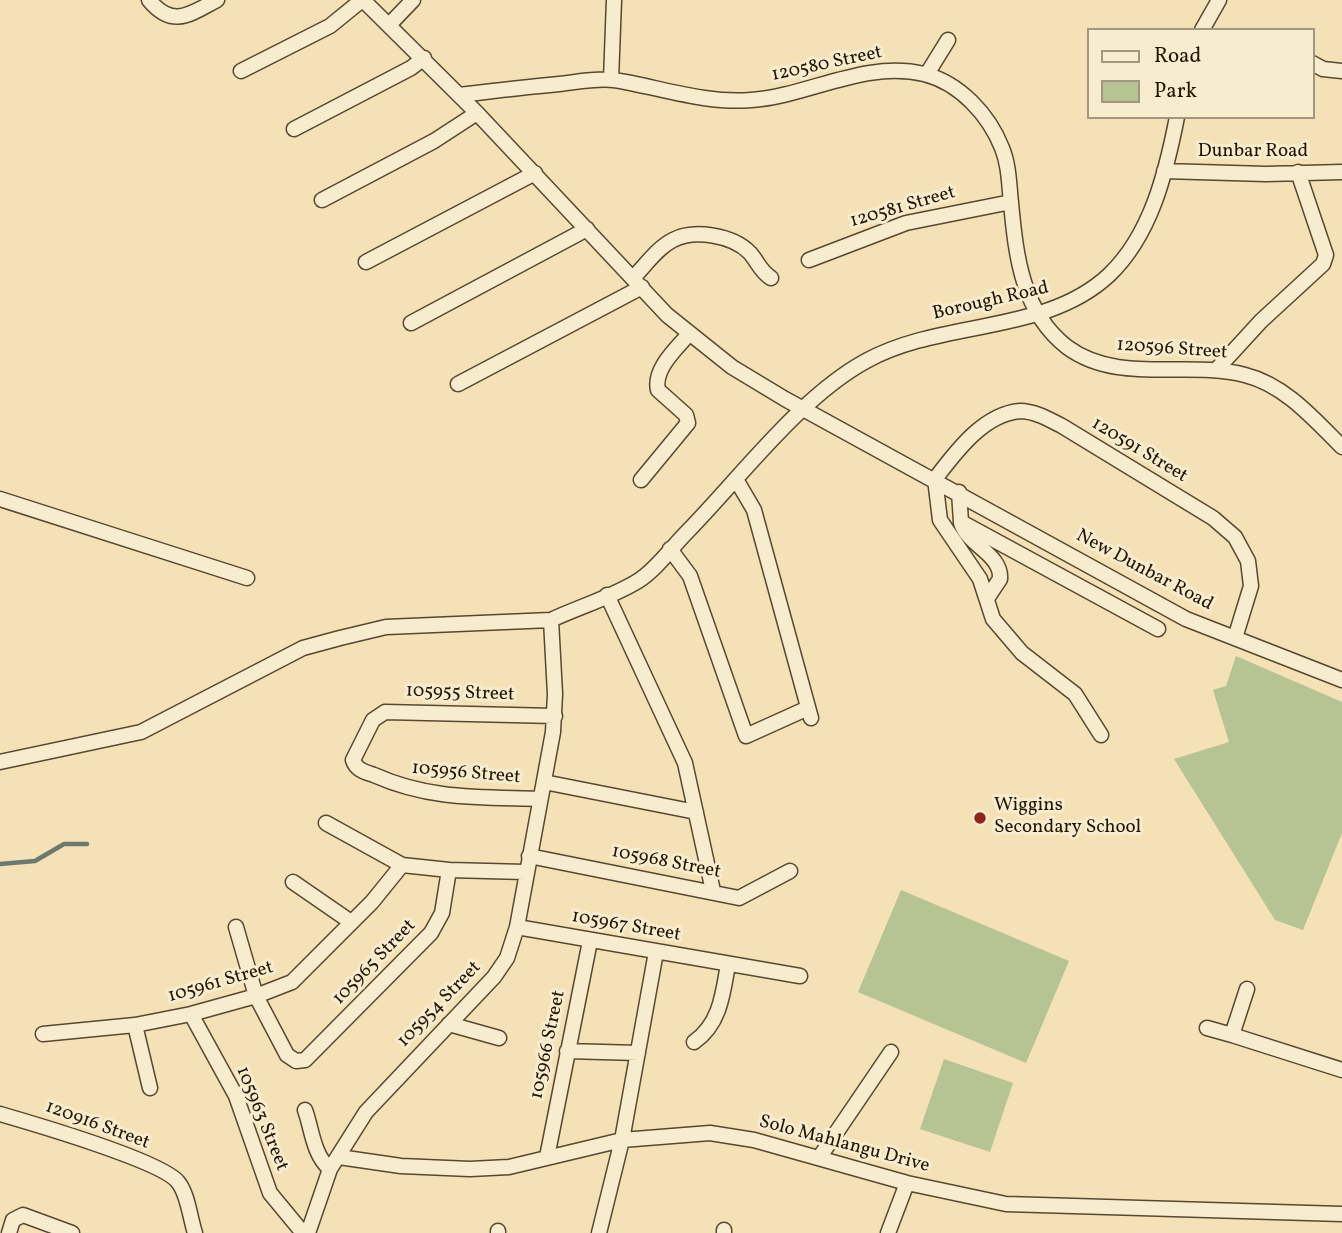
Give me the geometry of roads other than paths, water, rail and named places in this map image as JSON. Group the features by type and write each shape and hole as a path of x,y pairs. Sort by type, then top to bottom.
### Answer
{"street":[{"path":"149,0 164,15 174,18 187,16 217,0"},
{"path":"241,71 330,26 363,0"},
{"name":"New Dunbar Road","path":"363,0 459,94 638,283 690,334 732,367 803,409 959,492 1186,619 1342,680"},
{"path":"390,24 413,0"},
{"path":"611,80 614,0"},
{"path":"1203,28 1220,0"},
{"path":"927,74 948,40"},
{"path":"294,129 411,68 424,58"},
{"path":"1314,64 1323,69 1342,71"},
{"name":"120580 Street","path":"459,94 611,80 730,101 778,96 868,73 890,70 927,74 960,92 985,117 1002,148 1021,269 1034,314"},
{"path":"322,200 434,141 477,113"},
{"name":"Borough Road","path":"551,620 640,581 803,409 853,369 887,350 946,331 1034,314 1067,304 1109,275 1139,237 1164,172 1177,119"},
{"name":"Dunbar Road","path":"1164,172 1342,172"},
{"path":"1217,369 1261,321 1323,264 1326,255 1298,172"},
{"path":"366,262 535,173"},
{"name":"120581 Street","path":"809,260 899,225 1010,202"},
{"path":"411,323 587,229"},
{"path":"458,384 638,283 673,240 705,235 734,242 750,252 762,272 771,278"},
{"name":"120596 Street","path":"1034,314 1069,349 1104,364 1121,368 1217,369 1247,375 1282,392 1342,447"},
{"path":"640,481 687,426 686,415 658,390 657,384 667,359 690,334"},
{"name":"120591 Street","path":"935,479 968,440 992,421 1022,411 1042,416 1062,426 1213,518 1236,537 1248,561 1251,586 1235,638"},
{"path":"935,479 940,520 976,571 988,597 993,619 1010,640 1075,694 1101,735"},
{"path":"670,549 690,576 746,736 810,713 754,510 737,481"},
{"path":"959,492 961,522 965,535 998,565 1000,579 988,597"},
{"path":"0,499 247,578"},
{"path":"961,522 1158,629"},
{"path":"607,595 680,749 689,775 713,891"},
{"path":"0,762 141,732 303,648 340,638 386,627 551,620"},
{"name":"105954 Street","path":"305,1233 330,1169 366,1112 502,967 517,927 555,716 551,620"},
{"name":"105955 Street","path":"354,763 373,720 385,712 555,716"},
{"name":"105956 Street","path":"354,763 366,772 411,790 540,799"},
{"path":"544,782 696,812"},
{"path":"326,823 402,865 449,870 526,872"},
{"name":"105968 Street","path":"529,856 739,898 790,870"},
{"name":"105961 Street","path":"43,1034 135,1025 191,1014 256,996 300,976 402,865"},
{"name":"105965 Street","path":"256,996 287,1055 296,1061 309,1058 431,933 442,913 449,870"},
{"path":"293,882 351,922"},
{"path":"236,927 256,996"},
{"name":"105967 Street","path":"517,927 800,976"},
{"name":"105966 Street","path":"547,1157 590,941"},
{"path":"599,1233 622,1140 656,952"},
{"path":"694,1042 709,1032 716,1018 728,964"},
{"path":"1232,1035 1247,989"},
{"name":"105963 Street","path":"191,1014 236,1096 270,1193 305,1233"},
{"path":"449,1024 499,1038"},
{"path":"135,1025 150,1087"},
{"path":"1207,1028 1342,1070"},
{"path":"567,1051 638,1053"},
{"path":"819,1158 891,1052"},
{"path":"305,1110 315,1145 323,1163 330,1169"},
{"name":"120916 Street","path":"0,1114 67,1134 157,1169 178,1182 195,1233"},
{"name":"Solo Mahlangu Drive","path":"339,1157 401,1166 470,1169 509,1167 622,1140 710,1133 754,1140 907,1183 1015,1205 1342,1214"},
{"path":"888,1233 907,1183"},
{"path":"9,1233 13,1220 23,1215 72,1233"}],"waterway":[{"path":"0,864 35,861 64,844 87,844"}],"place":[{"name":"Wiggins Secondary School","path":"980,818"}]}
